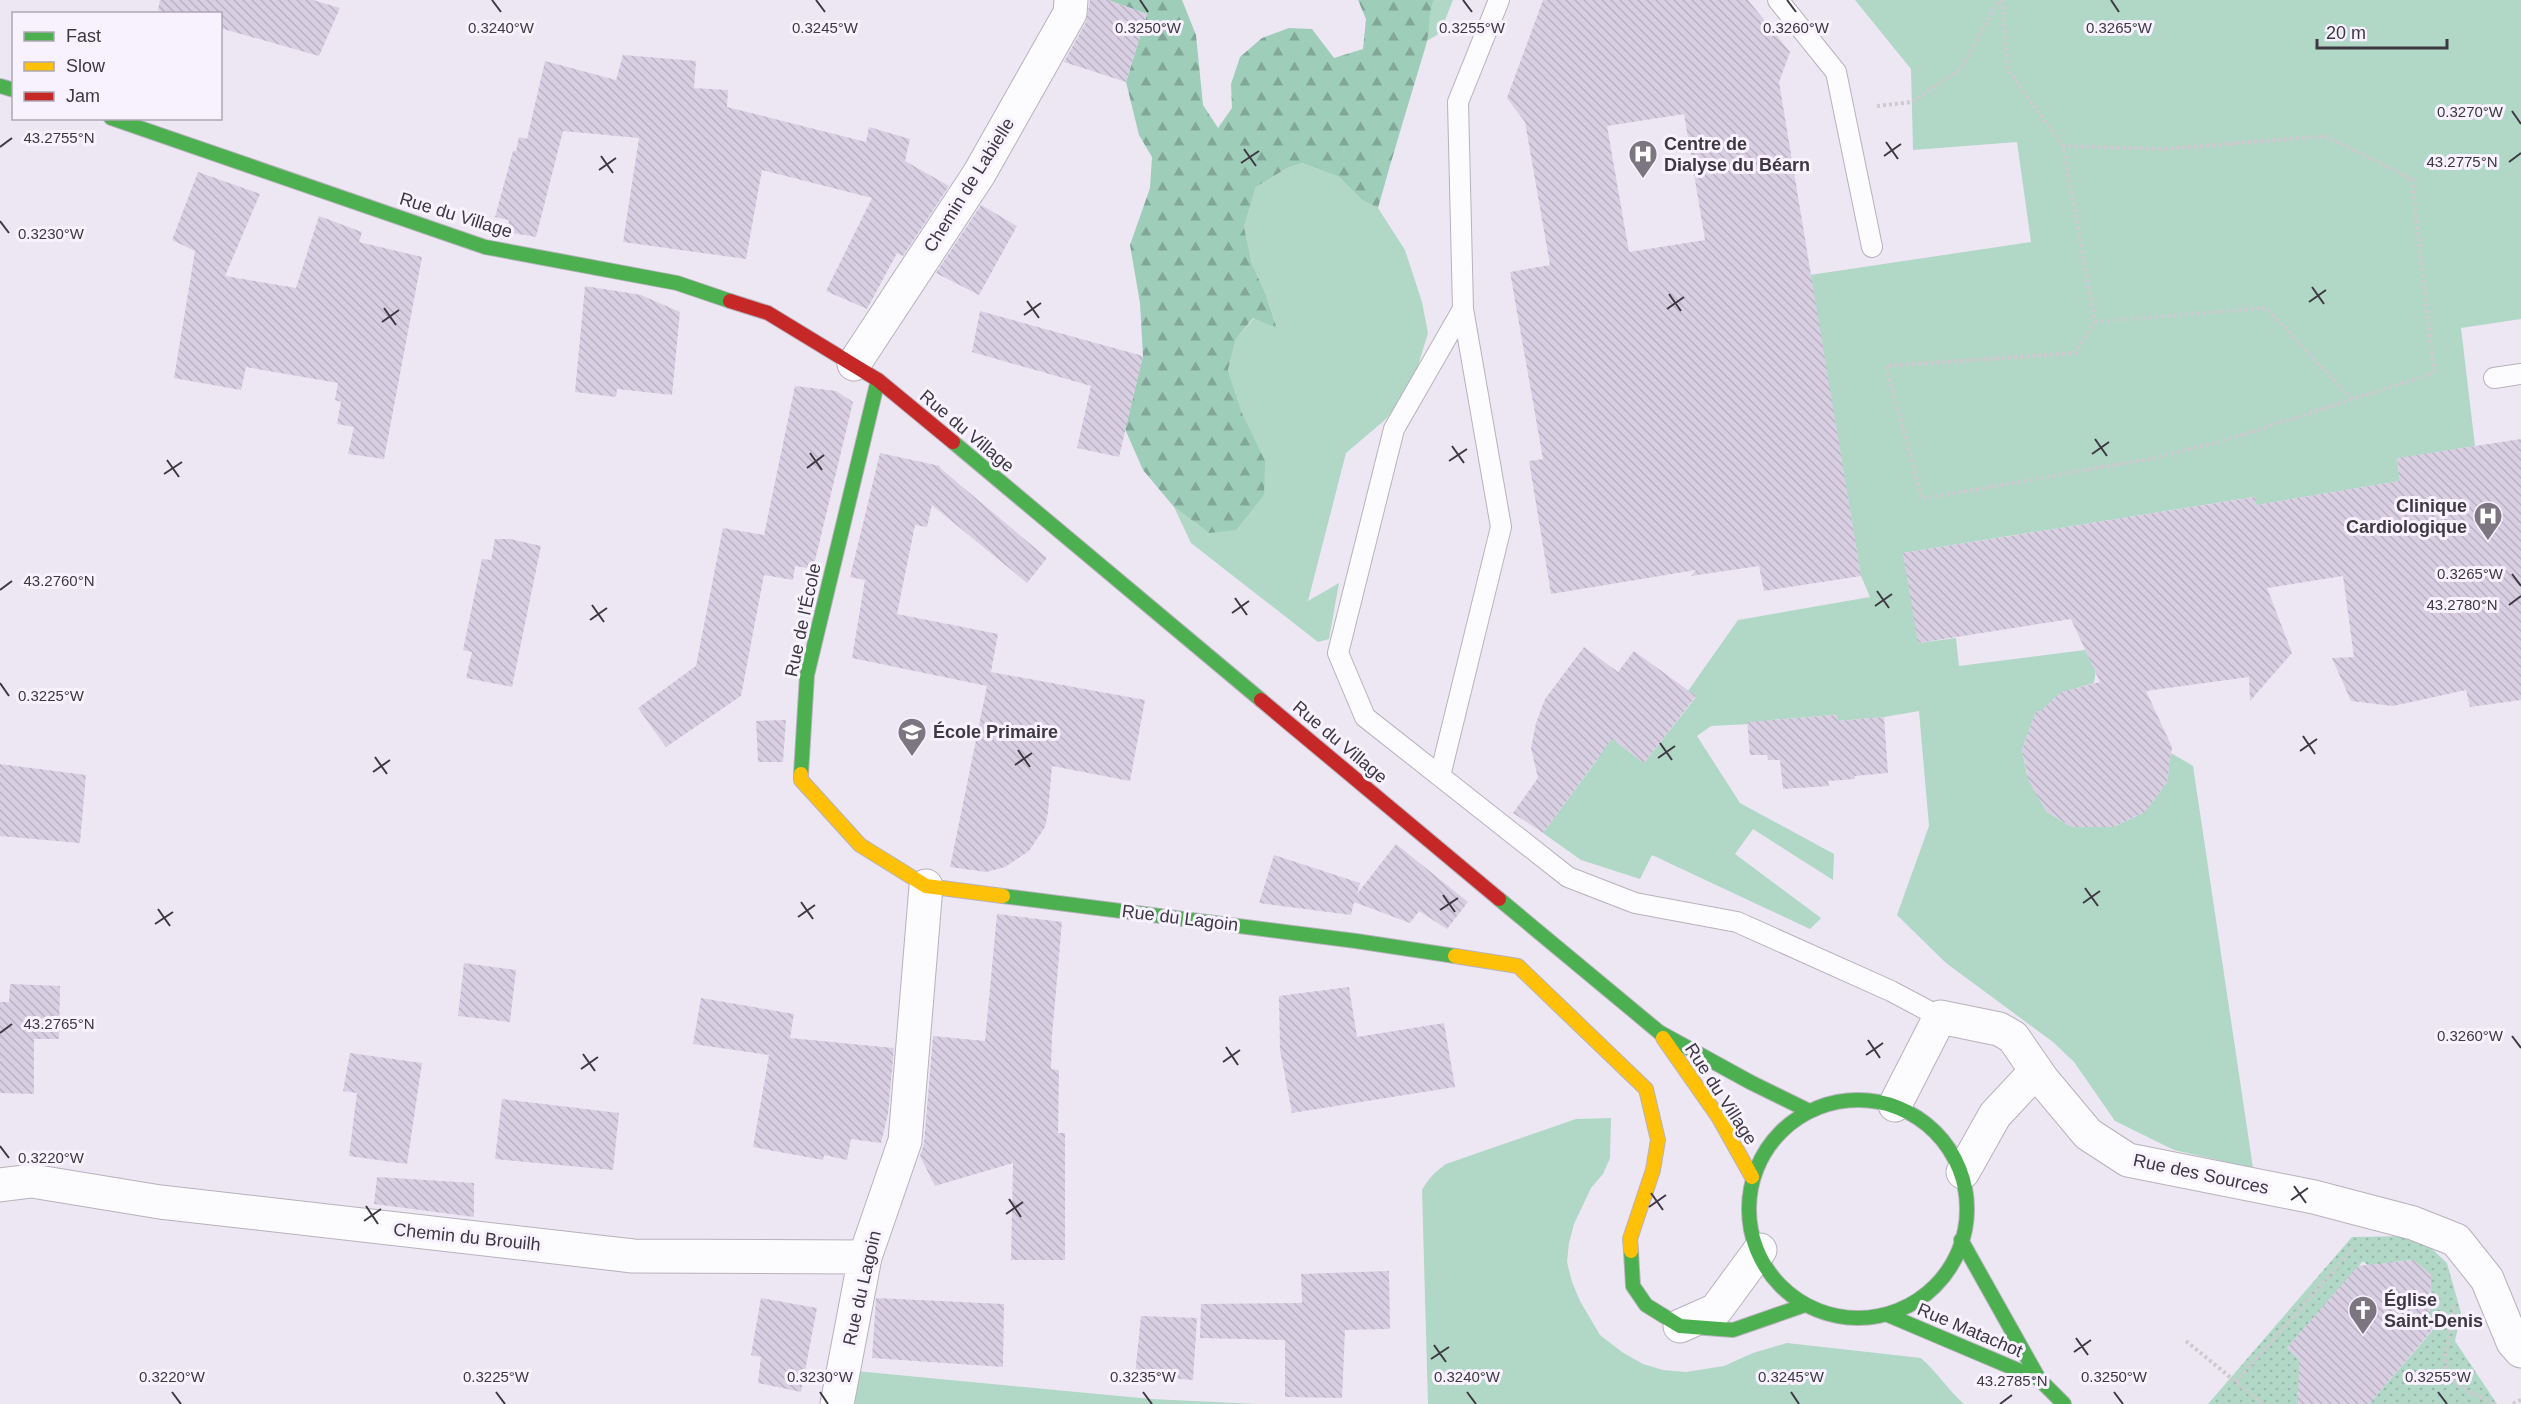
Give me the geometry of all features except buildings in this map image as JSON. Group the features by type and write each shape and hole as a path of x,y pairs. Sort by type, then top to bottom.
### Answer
{"main road":[{"name":"Rue du Village","path":"117,120 485,247 677,283 768,314 866,372 1659,1032 1750,1082 1807,1110"},
{"name":"Rue de l'École","path":"866,372 807,675 801,780 860,845 926,886"},
{"name":"Rue du Lagoin","path":"926,886 1356,941 1518,966 1646,1089 1658,1140 1653,1170 1630,1239 1633,1286 1647,1305 1680,1326 1733,1330 1805,1305"},
{"name":"Rue du Village","path":"1659,1032 1719,1118 1752,1177"},
{"path":"1854,1098 1895,1106 1940,1134 1963,1172 1968,1221 1951,1269 1930,1293 1888,1315 1845,1318 1805,1305 1769,1273 1749,1221 1752,1177 1778,1133 1807,1110 1854,1098"},
{"name":"Rue Matachot","path":"1961,1240 2038,1379 2064,1404"},
{"name":"Rue Matachot","path":"1888,1315 2038,1379"}],"street":[{"name":"Chemin de Labielle","path":"866,372 1070,13 1071,0"},
{"name":"Rue du Lagoin","path":"837,1404 865,1257 905,1141 926,886"},
{"name":"Rue des Sources","path":"1940,1017 1999,1029 2013,1037 2036,1071 2088,1134 2128,1160 2314,1197 2413,1223 2456,1240 2487,1279 2513,1342 2521,1351"},
{"path":"1895,1106 1940,1017"},
{"path":"1963,1172 1995,1115 2036,1071"},
{"name":"Chemin du Brouilh","path":"0,1185 32,1181 160,1202 633,1256 865,1257"},
{"path":"1680,1326 1716,1310 1760,1250"}],"lane":[{"path":"1440,776 1501,527 1463,309 1458,102 1499,0"},
{"path":"1778,0 1836,72 1872,246"},
{"path":"1463,309 1394,429 1338,653 1365,717 1568,878 1635,903 1737,922 1891,991 1940,1017"},
{"path":"2494,378 2521,374"}],"path":[{"path":"1843,110 1912,102 1961,69 2001,0"},
{"path":"2001,0 2008,70 2063,146 2095,322 2075,353 1886,366 1922,499 2154,458 2223,441 2434,374 2412,179 2325,136 2165,149 2063,146"},
{"path":"2095,322 2266,308 2352,399"},
{"path":"2236,1382 2353,1247 2365,1245"},
{"path":"2452,1299 2454,1316 2445,1367 2451,1378 2461,1387 2493,1404"},
{"path":"2186,1341 2263,1404"},
{"path":"2513,1404 2521,1400"}],"green space":[{"path":"1108,0 1182,0 1196,35 1203,105 1218,128 1232,108 1231,84 1240,57 1262,38 1289,28 1312,29 1334,58 1363,49 1366,19 1358,0 1434,0 1430,11 1426,45 1378,208 1362,200 1339,177 1302,163 1287,168 1256,187 1244,227 1252,264 1277,328 1253,318 1236,339 1228,370 1242,413 1265,461 1264,495 1236,530 1209,533 1174,507 1143,470 1125,429 1143,356 1140,303 1130,245 1150,188 1152,157 1139,135 1126,82 1147,14"},
{"path":"1434,0 1453,0 1440,33 1427,41 1430,8"},
{"path":"1855,0 2521,0 2521,319 2461,328 2475,446 2397,459 2400,481 2256,505 2254,497 1903,553 1919,643 1956,638 1959,666 2085,650 2089,658 2097,662 2094,683 2066,692 2052,701 2046,707 2037,726 2031,725 2022,750 2027,775 2034,775 2034,790 2047,812 2068,825 2113,827 2137,816 2150,805 2167,782 2171,753 2193,766 2253,1168 2174,1150 2115,1121 2074,1062 2053,1042 1946,963 1897,915 1929,826 1919,711 1838,721 1836,715 1771,720 1770,723 1711,726 1697,736 1740,803 1834,854 1833,880 1753,829 1735,854 1821,918 1810,929 1652,855 1640,879 1581,860 1543,833 1597,760 1605,733 1644,763 1696,697 1688,691 1738,620 1870,597 1861,576 1810,275 2031,242 2017,142 1913,150 1911,69"},
{"path":"1302,163 1339,177 1362,200 1378,208 1405,250 1422,302 1428,333 1417,369 1400,401 1386,419 1346,453 1308,601 1339,583 1329,639 1318,642 1191,543 1174,507 1209,533 1242,413 1228,370 1236,339 1254,318 1277,327 1252,264 1244,227 1256,187 1287,168"},
{"path":"1611,1118 1610,1158 1603,1174 1591,1188 1574,1224 1567,1262 1580,1301 1600,1335 1643,1364 1663,1370 1686,1372 1724,1366 1753,1353 1787,1343 1921,1358 1964,1404 1428,1404 1422,1190 1432,1176 1446,1164 1576,1119"},
{"path":"2352,1237 2419,1237 2447,1263 2461,1313 2455,1341 2497,1404 2369,1404 2438,1324 2420,1308 2431,1297 2431,1275 2413,1260 2394,1262 2381,1277 2363,1261 2287,1348 2305,1365 2304,1385 2297,1394 2309,1404 2208,1404"},
{"path":"856,1371 1151,1399 1257,1404 850,1404"}],"traffic: fast":[{"path":"0,86 12,89"},
{"path":"117,120 485,247 677,283 730,301"},
{"path":"801,774 807,675 878,380"},
{"path":"953,442 1261,700"},
{"path":"1003,896 1356,941 1455,956"},
{"path":"1499,899 1659,1032 1750,1082 1807,1110"},
{"path":"1858,1100 1879,1102 1900,1109 1935,1132 1958,1167 1965,1188 1967,1209 1965,1230 1958,1251 1935,1286 1900,1309 1879,1316 1858,1318 1837,1316 1816,1309 1781,1286 1758,1251 1751,1230 1749,1209 1751,1188 1758,1167 1781,1132 1816,1109 1837,1102 1858,1100"},
{"path":"1961,1240 2039,1379 2064,1404"},
{"path":"1631,1251 1633,1286 1646,1305 1680,1326 1733,1330 1805,1305"},
{"path":"1888,1315 2039,1379"}],"traffic: slow":[{"path":"801,774 801,780 860,845 926,886 1003,896"},
{"path":"1455,956 1518,966 1646,1089 1658,1140 1653,1170 1630,1239 1631,1251"},
{"path":"1663,1038 1719,1118 1752,1177"}],"traffic: jam":[{"path":"730,301 768,313 878,380 953,442"},
{"path":"1261,700 1499,899"}],"place":[{"name":"Centre de Dialyse du Béarn","path":"1643,180"},
{"name":"Clinique Cardiologique","path":"2488,542"},
{"name":"École Primaire","path":"912,758"},
{"name":"Église Saint-Denis","path":"2363,1336"}]}
